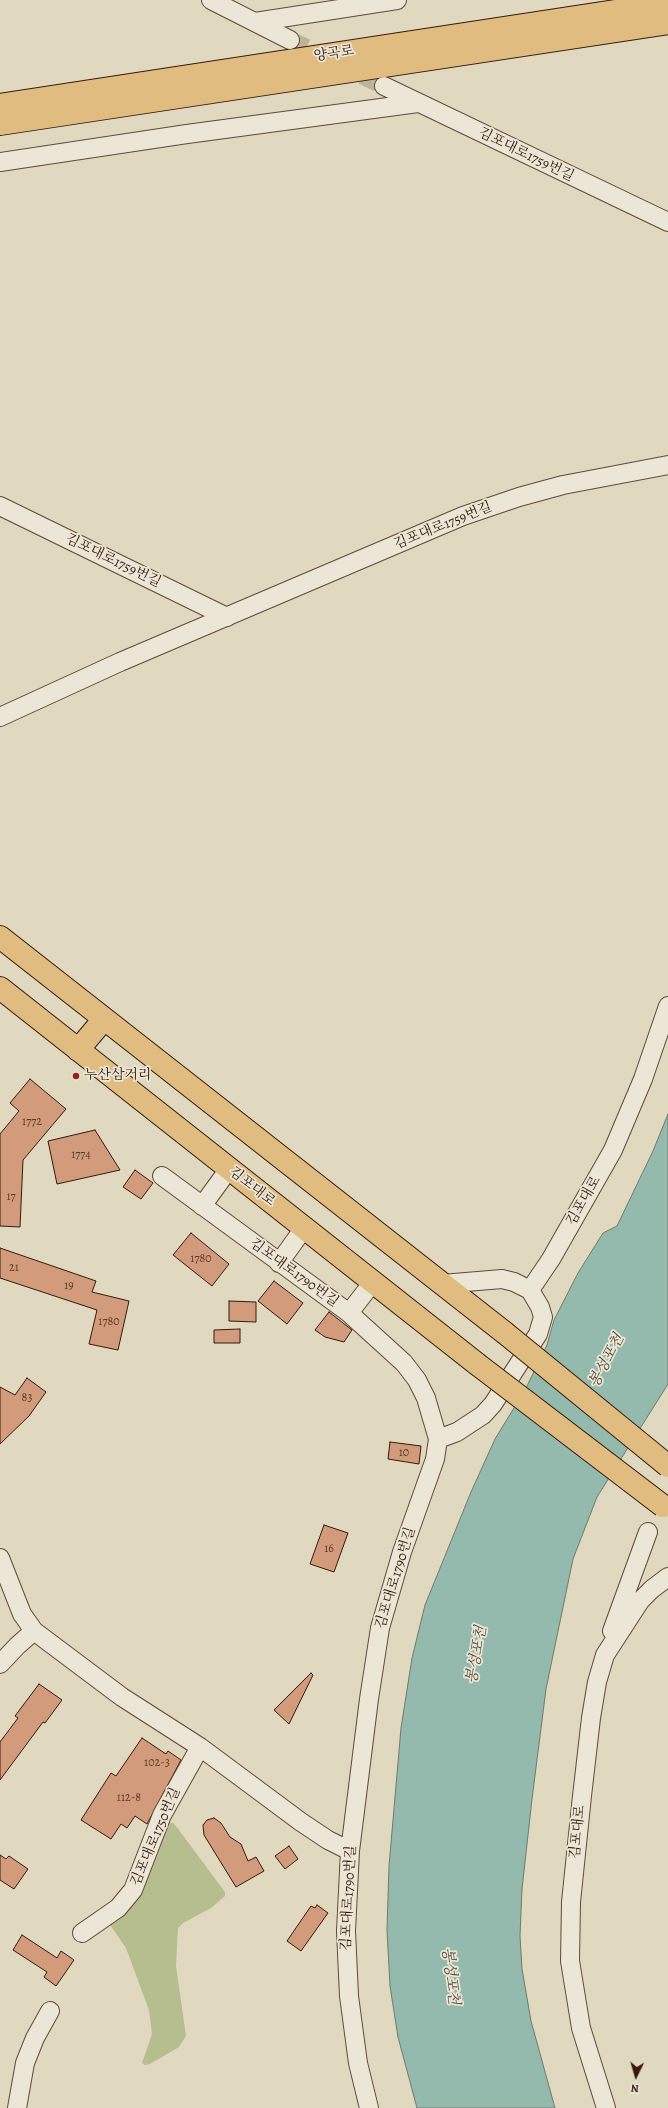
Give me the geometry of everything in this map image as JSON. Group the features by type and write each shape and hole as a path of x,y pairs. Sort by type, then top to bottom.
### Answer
{"main road":[{"name":"양곡로","path":"0,105 668,3"},
{"name":"양곡로","path":"0,124 668,23"},
{"path":"0,937 505,1333 668,1466"},
{"name":"김포대로","path":"0,988 477,1364 665,1508"},
{"path":"78,1050 104,1019"}],"street":[{"path":"211,0 290,40"},
{"path":"256,22 397,0"},
{"name":"김포대로1759번길","path":"384,86 668,222"},
{"path":"0,162 187,134 418,103"},
{"name":"김포대로1759번길","path":"0,717 120,662 463,516 519,497 563,485 668,465"},
{"name":"김포대로1759번길","path":"0,506 227,617"},
{"name":"김포대로","path":"530,1290 551,1259 612,1150 643,1079 668,1006"},
{"path":"202,1206 229,1169"},
{"name":"김포대로1790번길","path":"162,1176 349,1313 404,1363 417,1380 426,1398 438,1440 435,1459 396,1573 380,1628 369,1699 350,1851 346,1931 349,1996 358,2063 369,2108"},
{"path":"279,1263 304,1228"},
{"path":"438,1440 470,1425 483,1415 493,1404 538,1334 543,1316 540,1307 530,1290 514,1282 502,1279 442,1284"},
{"path":"349,1313 373,1282"},
{"path":"605,1655 620,1605 648,1532"},
{"path":"0,1558 22,1614 34,1631 122,1697 200,1747 301,1822 350,1851"},
{"name":"김포대로","path":"606,2108 581,2028 570,1961 571,1902 582,1796 593,1711 605,1655 640,1601 652,1588 668,1577"},
{"path":"0,1664 34,1631"},
{"name":"김포대로1750번길","path":"82,1933 118,1908 133,1890 162,1815 200,1747"},
{"path":"17,2108 25,2063 35,2038 50,2011"}],"green space":[{"path":"167,1822 173,1823 176,1826 225,1892 225,1896 211,1908 183,1923 178,1928 176,1966 186,2036 179,2047 150,2064 145,2065 142,2063 152,2034 149,2010 126,1948 108,1922"}],"water":[{"name":"봉성포천","path":"668,1114 668,1384 597,1497 573,1559 546,1689 532,1799 522,1889 520,1936 522,1969 531,2021 555,2108 417,2108 398,2037 390,1986 387,1930 389,1866 401,1728 412,1658 425,1605 471,1492 495,1439 525,1390 547,1345 554,1320 578,1273 603,1233 617,1226 653,1151"}],"building":[{"path":"30,1079 66,1109 23,1160 20,1227 0,1226 0,1134 19,1111 10,1103"},
{"path":"95,1130 120,1170 57,1184 48,1141"},
{"path":"135,1170 153,1183 141,1199 123,1187"},
{"path":"191,1233 229,1264 212,1286 173,1255"},
{"path":"0,1248 96,1281 92,1292 129,1301 118,1350 89,1344 97,1310 0,1278"},
{"path":"274,1281 303,1303 287,1324 258,1301"},
{"path":"229,1301 256,1302 256,1322 229,1321"},
{"path":"329,1312 352,1330 344,1342 325,1337 315,1330"},
{"path":"240,1329 240,1343 214,1343 214,1330"},
{"path":"27,1378 46,1392 29,1416 0,1444 0,1387 15,1395"},
{"path":"390,1442 421,1446 419,1464 388,1459"},
{"path":"324,1525 348,1533 334,1572 310,1564"},
{"path":"311,1673 313,1675 289,1724 274,1710"},
{"path":"39,1684 62,1700 45,1723 43,1722 0,1780 0,1742 18,1718 15,1716"},
{"path":"142,1738 166,1754 168,1751 181,1760 147,1824 135,1816 127,1828 121,1824 111,1839 81,1820 111,1773 116,1776"},
{"path":"214,1818 221,1823 230,1837 241,1844 248,1861 256,1857 264,1871 236,1887 204,1835 203,1825 207,1820"},
{"path":"289,1846 298,1859 285,1869 275,1856"},
{"path":"0,1855 6,1859 9,1856 28,1869 14,1889 0,1880"},
{"path":"317,1905 328,1913 301,1951 287,1941 311,1906 315,1908"},
{"path":"22,1935 57,1958 61,1951 74,1960 56,1986 44,1977 47,1972 13,1950"}],"tunnel":[{"path":"290,40 384,86"}],"place":[{"name":"누산삼거리","path":"76,1076"}]}
